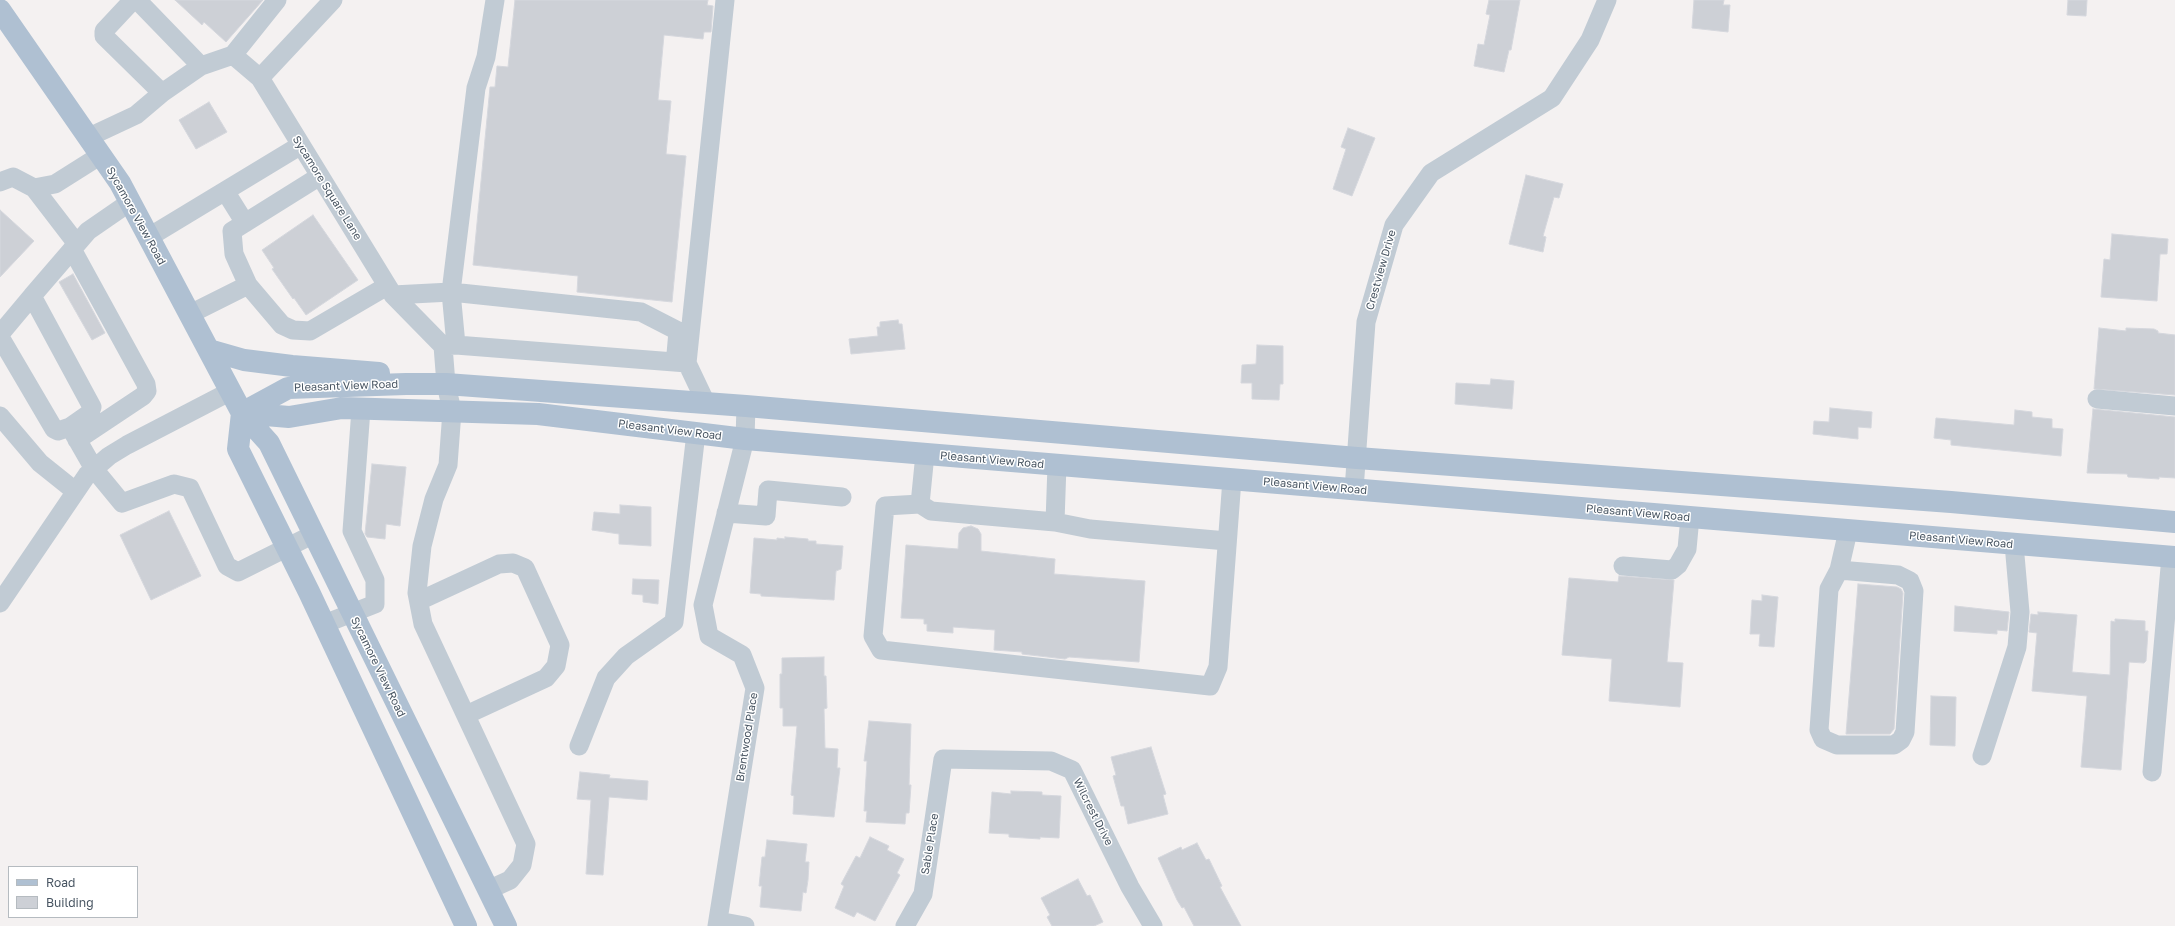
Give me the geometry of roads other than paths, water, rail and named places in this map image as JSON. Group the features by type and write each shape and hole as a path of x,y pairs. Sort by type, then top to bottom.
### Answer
{"main road":[{"name":"Sycamore View Road","path":"5,11 120,183 242,413 269,443 506,926"},
{"path":"209,350 244,360 292,366 385,373 406,384"},
{"name":"Pleasant View Road","path":"242,413 288,388 446,384 746,406 1357,458 1950,502 2175,522"},
{"name":"Pleasant View Road","path":"242,413 289,417 342,408 452,410 538,414 745,439 2173,556"},
{"path":"242,413 238,449 324,624 466,926"},
{"path":"1057,465 1060,433"},
{"path":"457,905 488,890"}],"street":[{"path":"133,0 103,34 162,93"},
{"path":"137,0 201,66"},
{"path":"88,137 136,115 162,93 201,66 233,55 277,0"},
{"path":"260,78 333,0"},
{"path":"488,890 510,880 522,865 526,844 423,624 417,593 422,546 434,499 448,465 452,410 446,384 449,346 450,292 476,88 486,57 495,0"},
{"path":"681,363 725,0"},
{"name":"Crestview Drive","path":"1354,490 1366,322 1394,225 1431,174 1552,98 1590,40 1607,0"},
{"name":"Sycamore Square Lane","path":"233,55 260,78 390,290 449,346"},
{"path":"149,237 301,145"},
{"path":"34,188 55,184 101,155"},
{"path":"4,175 34,188 75,246 146,384 147,391 143,396 73,434 58,431 54,429 0,337 1,333 32,296 75,246 88,231 130,202"},
{"path":"320,176 232,231 234,254 248,285 282,325 293,330 310,331 390,290 450,292 641,312 678,331 681,363 706,403"},
{"path":"225,191 245,223"},
{"path":"190,314 248,285"},
{"path":"32,296 92,407 90,413 73,434"},
{"path":"449,346 681,363"},
{"path":"0,603 75,491 94,469 109,456 128,445 230,391"},
{"path":"2097,399 2175,406"},
{"name":"Brentwood Place","path":"717,923 755,688 742,655 709,636 703,605 745,439 746,406"},
{"path":"324,624 375,604 376,580 352,531 361,409"},
{"path":"0,416 40,463 75,491"},
{"path":"579,746 606,678 626,656 674,622 696,433"},
{"path":"73,434 94,469 122,503 174,484 190,488 227,566 238,572 314,534"},
{"path":"920,504 925,454"},
{"path":"1055,522 1057,465"},
{"path":"1227,541 1090,529 1055,522 930,512 920,504 885,506 873,636 881,650 1210,686 1218,667 1232,479"},
{"path":"726,513 766,516 768,490 842,497"},
{"path":"1624,566 1672,570 1678,565 1687,549 1690,517"},
{"path":"1839,570 1898,575 1910,581 1914,592 1905,732 1901,740 1894,745 1837,745 1824,739 1819,730 1830,589 1839,570 1848,530"},
{"path":"1982,756 2017,647 2020,612 2014,544"},
{"path":"2152,772 2173,556"},
{"path":"419,601 499,564 512,563 525,568 560,645 556,666 546,678 466,715"},
{"name":"Sable Place","path":"905,926 923,894 943,759"},
{"name":"Wilcrest Drive","path":"943,759 1050,761 1072,770 1130,887 1153,926"},
{"path":"717,923 745,926"}]}
